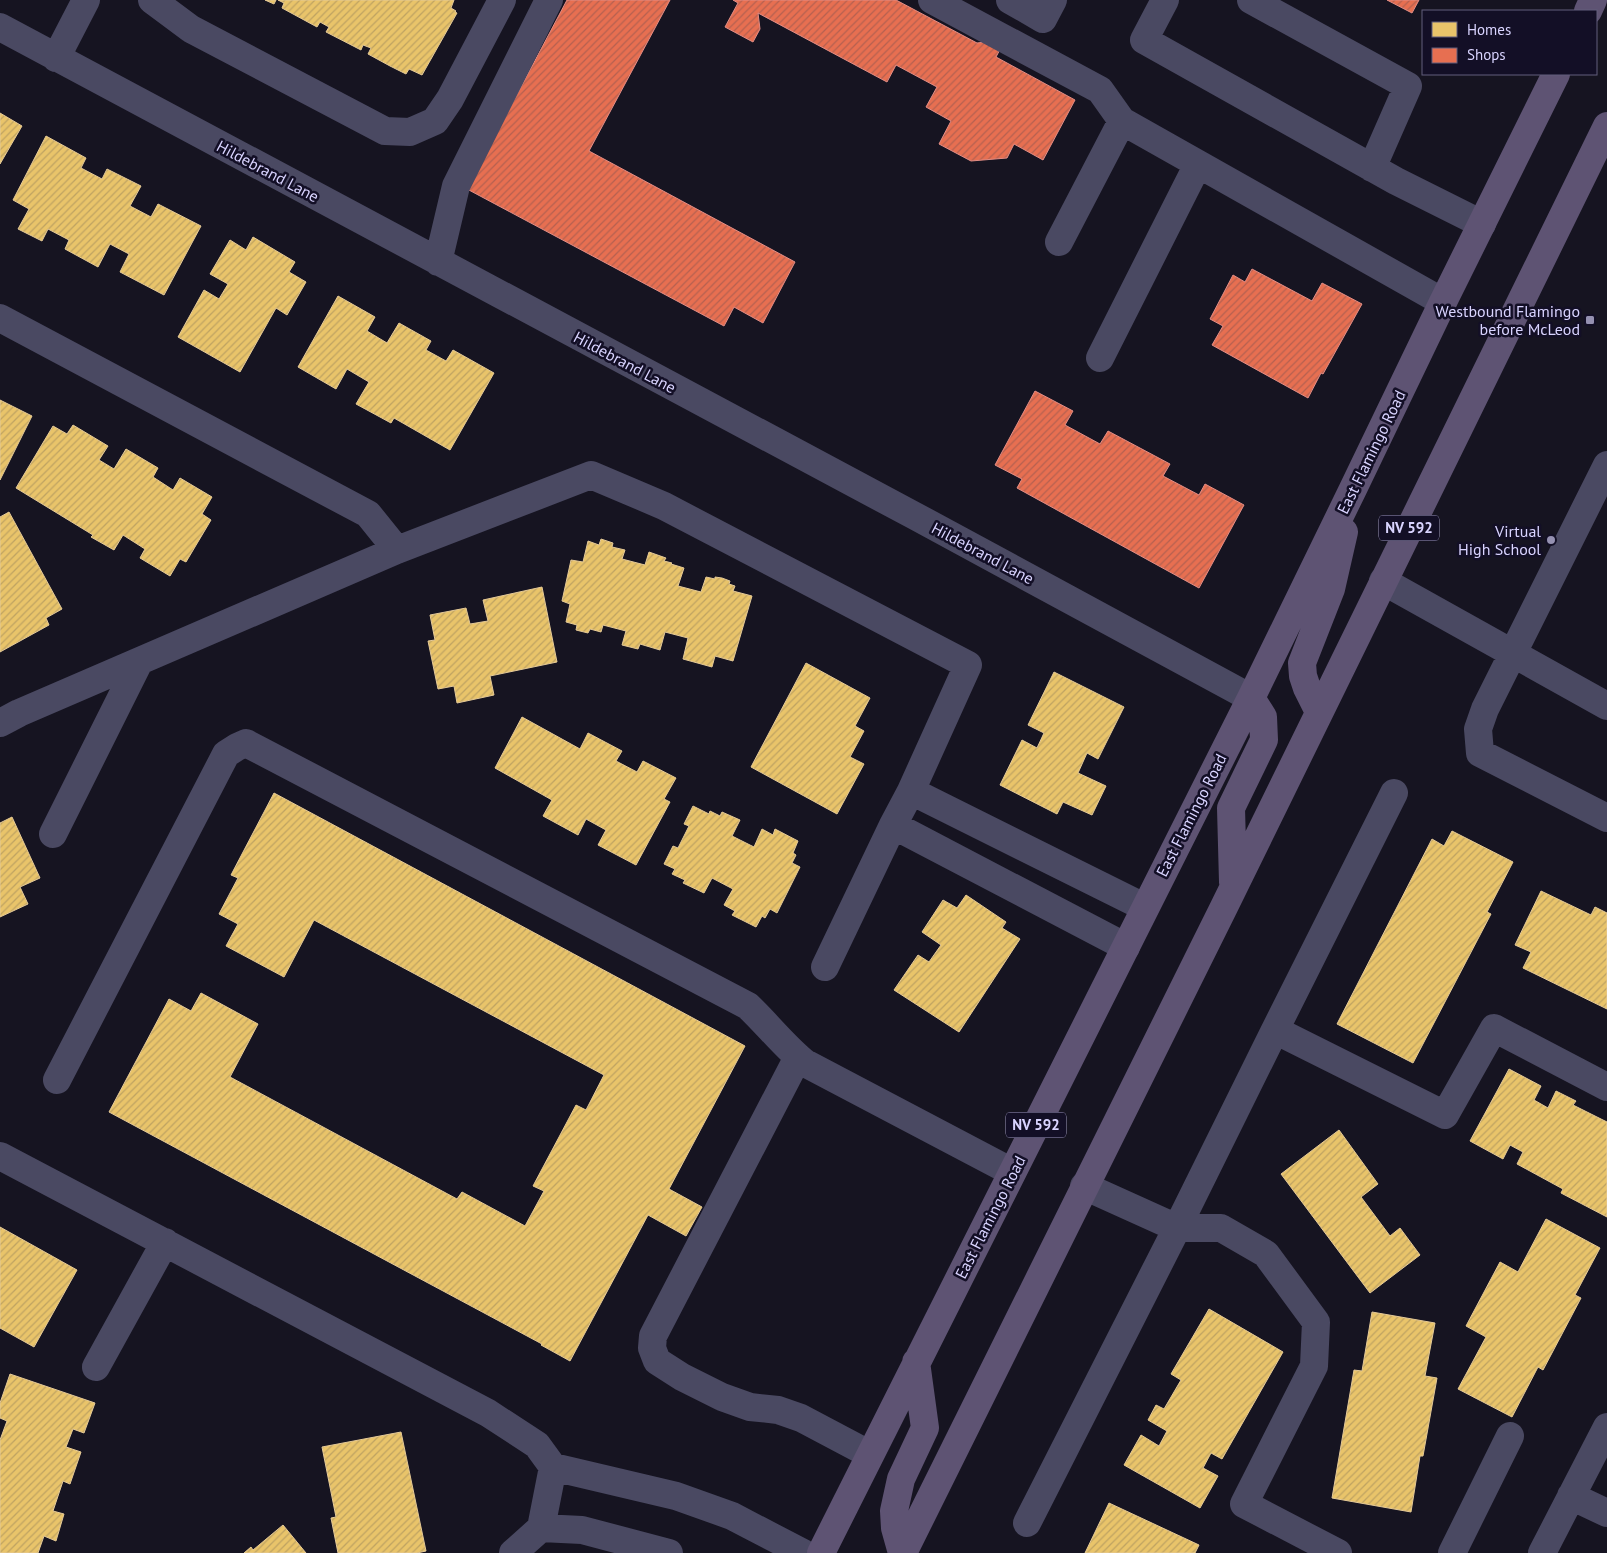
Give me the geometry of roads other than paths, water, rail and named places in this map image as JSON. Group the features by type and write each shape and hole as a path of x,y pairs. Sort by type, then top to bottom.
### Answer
{"main road":[{"name":"East Flamingo Road","path":"821,1553 869,1454 1251,698 1556,75"},
{"name":"NV 592","path":"903,1553 1234,886 1607,126"},
{"path":"1319,712 1307,688 1303,676 1302,663 1331,589 1352,491"},
{"path":"1234,886 1231,808 1264,740 1263,717 1251,698"},
{"path":"903,1553 895,1528 894,1511 902,1478 925,1428 916,1362"}],"street":[{"path":"56,58 86,0"},
{"path":"152,0 191,29 385,131 410,132 435,121 450,100 502,0"},
{"path":"438,262 456,186 549,0"},
{"path":"932,0 1100,90 1122,121 1443,302"},
{"path":"1010,0 1043,19 1053,0"},
{"path":"1165,0 1144,40 1372,168 1482,224"},
{"path":"1251,0 1408,86 1372,168"},
{"name":"Hildebrand Lane","path":"0,28 907,511 1251,698"},
{"path":"1059,242 1122,121"},
{"path":"1100,358 1198,164"},
{"path":"0,318 368,514 397,550"},
{"path":"1607,465 1511,654 1485,709 1478,729 1480,753 1607,818"},
{"path":"0,723 19,713 397,550 591,475 664,506 968,665 911,791 825,967"},
{"path":"1383,581 1607,706"},
{"path":"53,834 138,662"},
{"path":"57,1080 226,754 237,746 246,743 748,1006 772,1029 789,1050 805,1062 1012,1172"},
{"path":"911,791 1144,908"},
{"path":"1027,1523 1177,1228 1394,793"},
{"path":"893,825 1126,947"},
{"path":"1015,888 1034,852"},
{"path":"1275,1030 1445,1115 1494,1028 1607,1087"},
{"path":"798,1057 653,1336 652,1348 657,1361 682,1377 722,1397 750,1407 778,1410 801,1418 869,1454"},
{"path":"0,1156 488,1413 537,1446 553,1467 676,1496 732,1516 803,1553"},
{"path":"1084,1186 1177,1228 1221,1228 1266,1254 1316,1322 1314,1366 1244,1504 1338,1553"},
{"path":"96,1367 165,1242"},
{"path":"1542,1553 1607,1427"},
{"path":"1452,1553 1510,1436"},
{"path":"513,1553 541,1528 553,1467"},
{"path":"1571,1496 1607,1513"},
{"path":"541,1528 582,1530 669,1553"}],"place":[{"name":"Westbound Flamingo before McLeod","path":"1590,320"},
{"name":"Virtual High School","path":"1551,540"}]}
